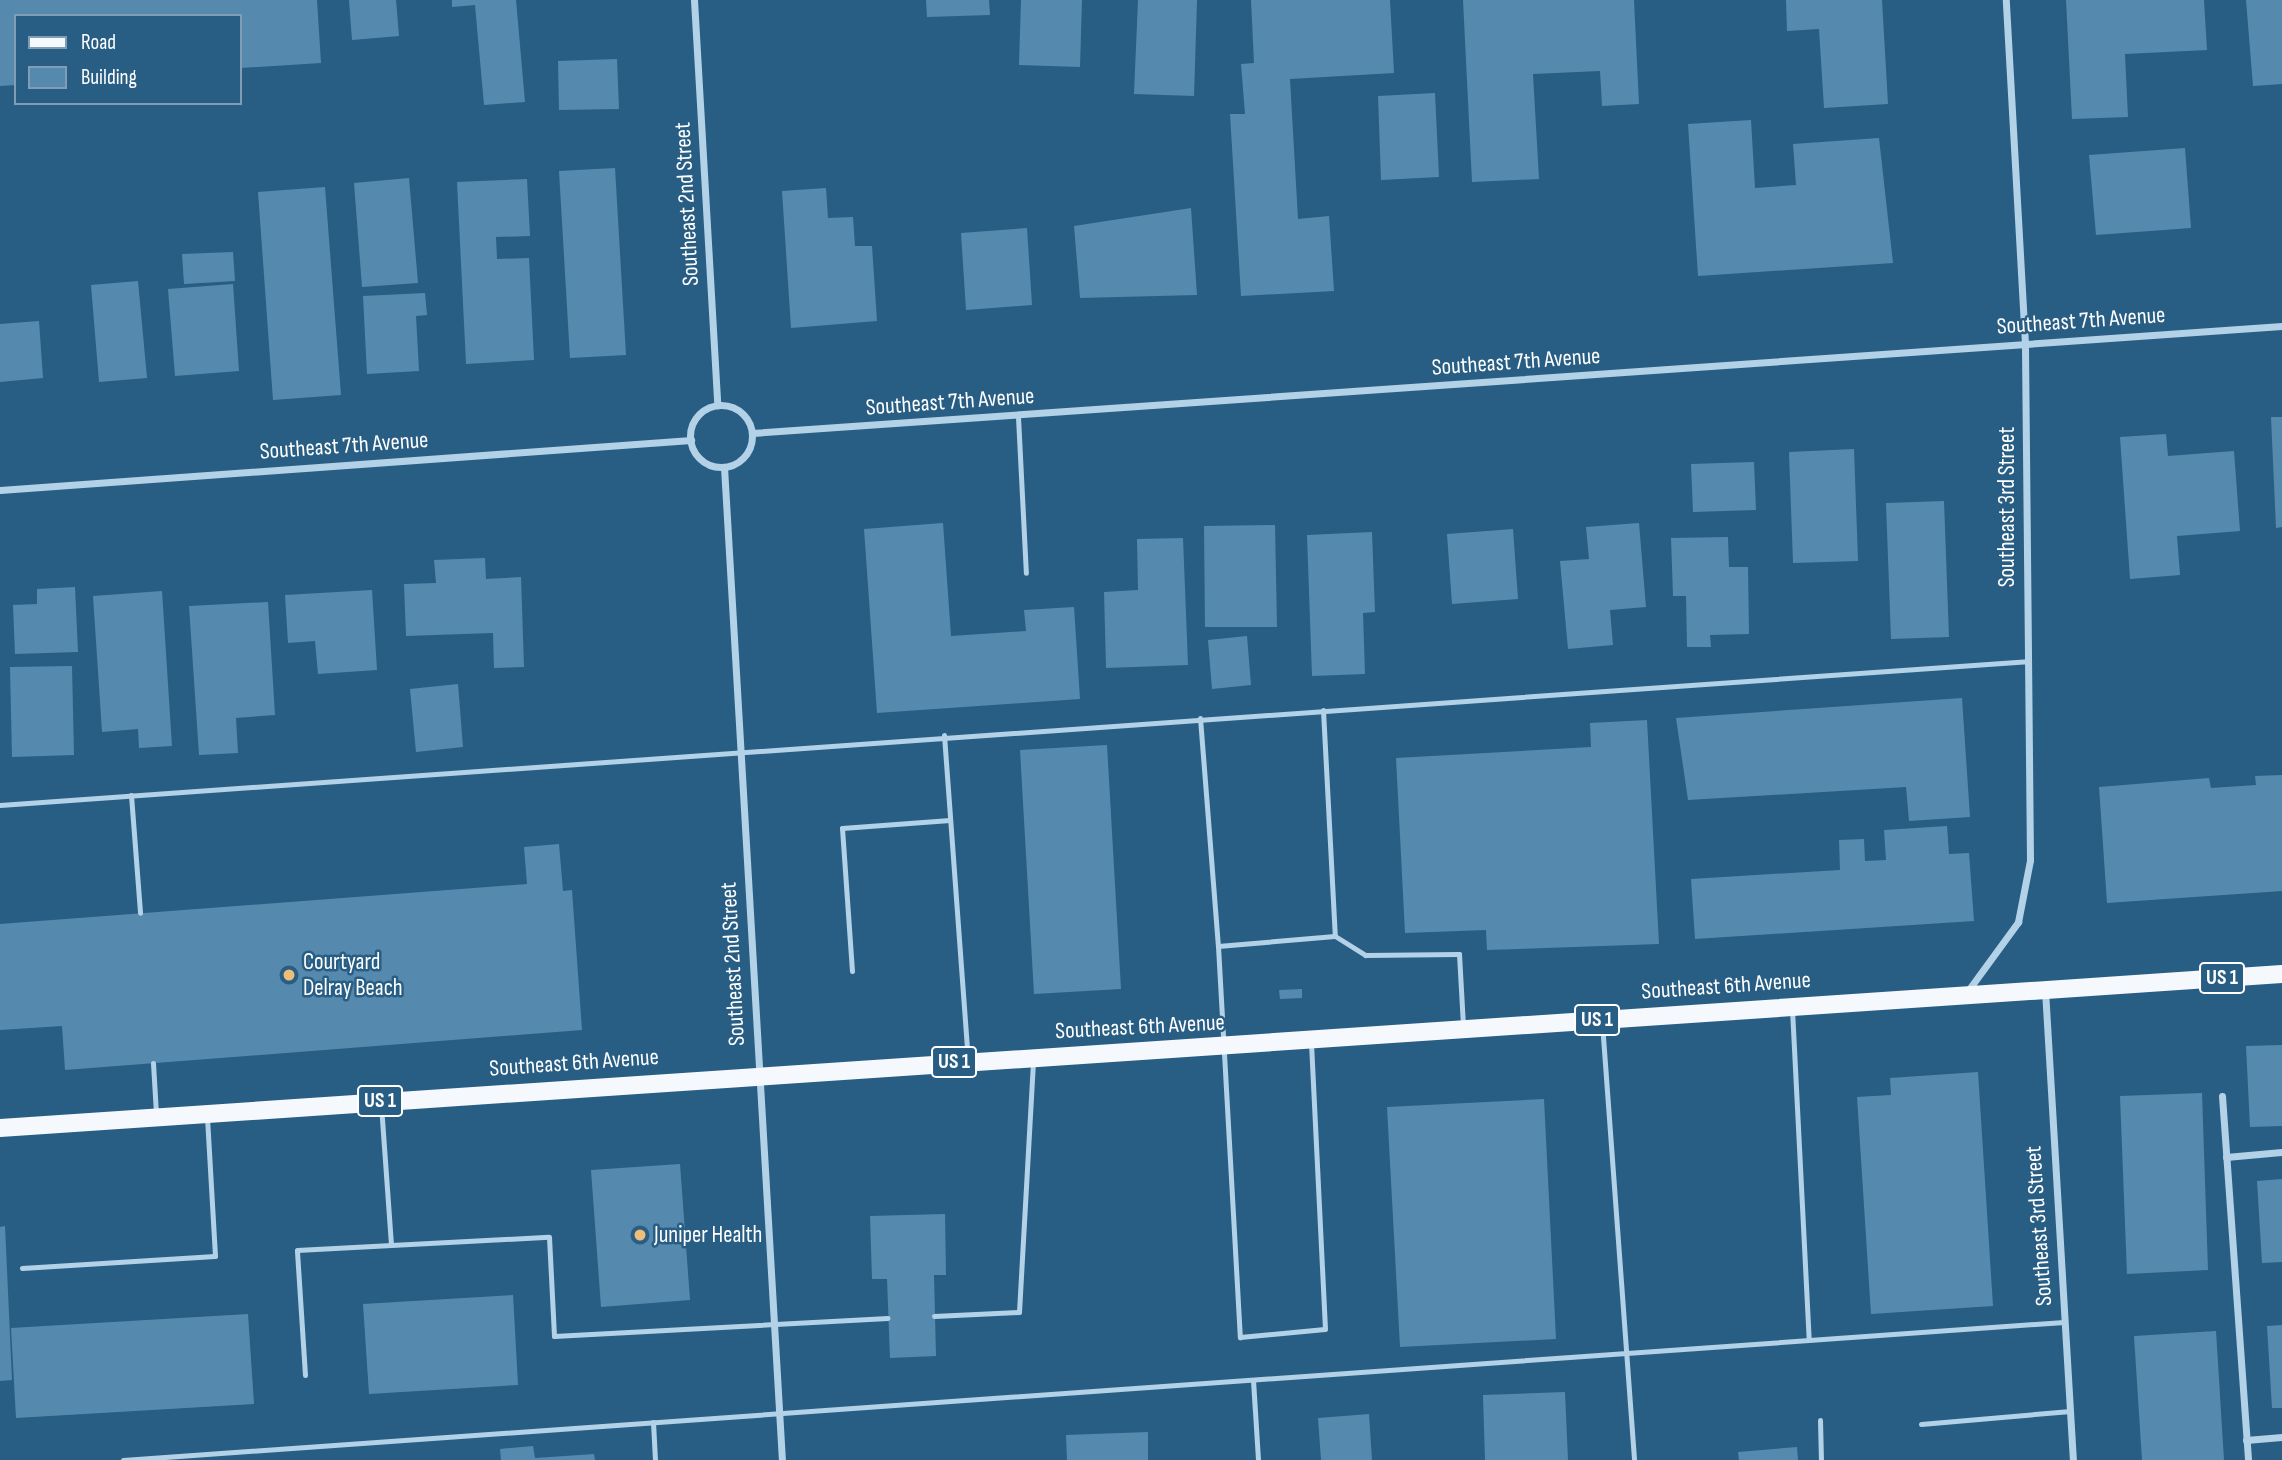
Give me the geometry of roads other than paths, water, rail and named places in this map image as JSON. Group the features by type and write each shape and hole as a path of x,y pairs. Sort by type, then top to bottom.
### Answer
{"main road":[{"name":"Southeast 6th Avenue","path":"0,1128 759,1074 1311,1042 1791,1006 2282,974"}],"street":[{"name":"Southeast 2nd Street","path":"694,0 717,405"},
{"name":"Southeast 3rd Street","path":"1965,995 2004,949 2025,894 2025,344 2006,0"},
{"name":"Southeast 7th Avenue","path":"752,433 1018,417 2282,326"},
{"path":"717,405 736,408 752,433 748,452 724,467 698,456 691,440 694,420 717,405"},
{"name":"Southeast 7th Avenue","path":"0,490 691,440"},
{"name":"Southeast 2nd Street","path":"724,467 782,1460"},
{"name":"Southeast 3rd Street","path":"2045,990 2073,1460"},
{"path":"2222,1096 2248,1460"},
{"path":"2226,1157 2282,1152"},
{"path":"2246,1440 2282,1437"}],"lane":[{"path":"1018,417 1026,573"},
{"path":"0,805 739,749 2027,661"},
{"path":"1323,710 1335,936"},
{"path":"1200,718 1225,1046 1240,1337 1325,1329 1311,1042"},
{"path":"944,735 968,1061"},
{"path":"131,795 140,913"},
{"path":"852,971 842,828 950,820"},
{"path":"1218,946 1335,936 1365,955 1459,954 1464,1029"},
{"path":"1791,1006 1809,1340"},
{"path":"1601,1020 1634,1460"},
{"path":"934,1316 1019,1312 1033,1058"},
{"path":"153,1063 156,1117"},
{"path":"381,1101 391,1245"},
{"path":"22,1268 215,1256 207,1114"},
{"path":"305,1376 297,1250 549,1237 555,1336 888,1318"},
{"path":"123,1460 2064,1322"},
{"path":"1253,1380 1258,1460"},
{"path":"1921,1424 2070,1411"},
{"path":"1819,1420 1821,1460"},
{"path":"653,1422 655,1460"}],"place":[{"name":"Courtyard Delray Beach","path":"289,975"},
{"name":"Juniper Health","path":"640,1235"}]}
